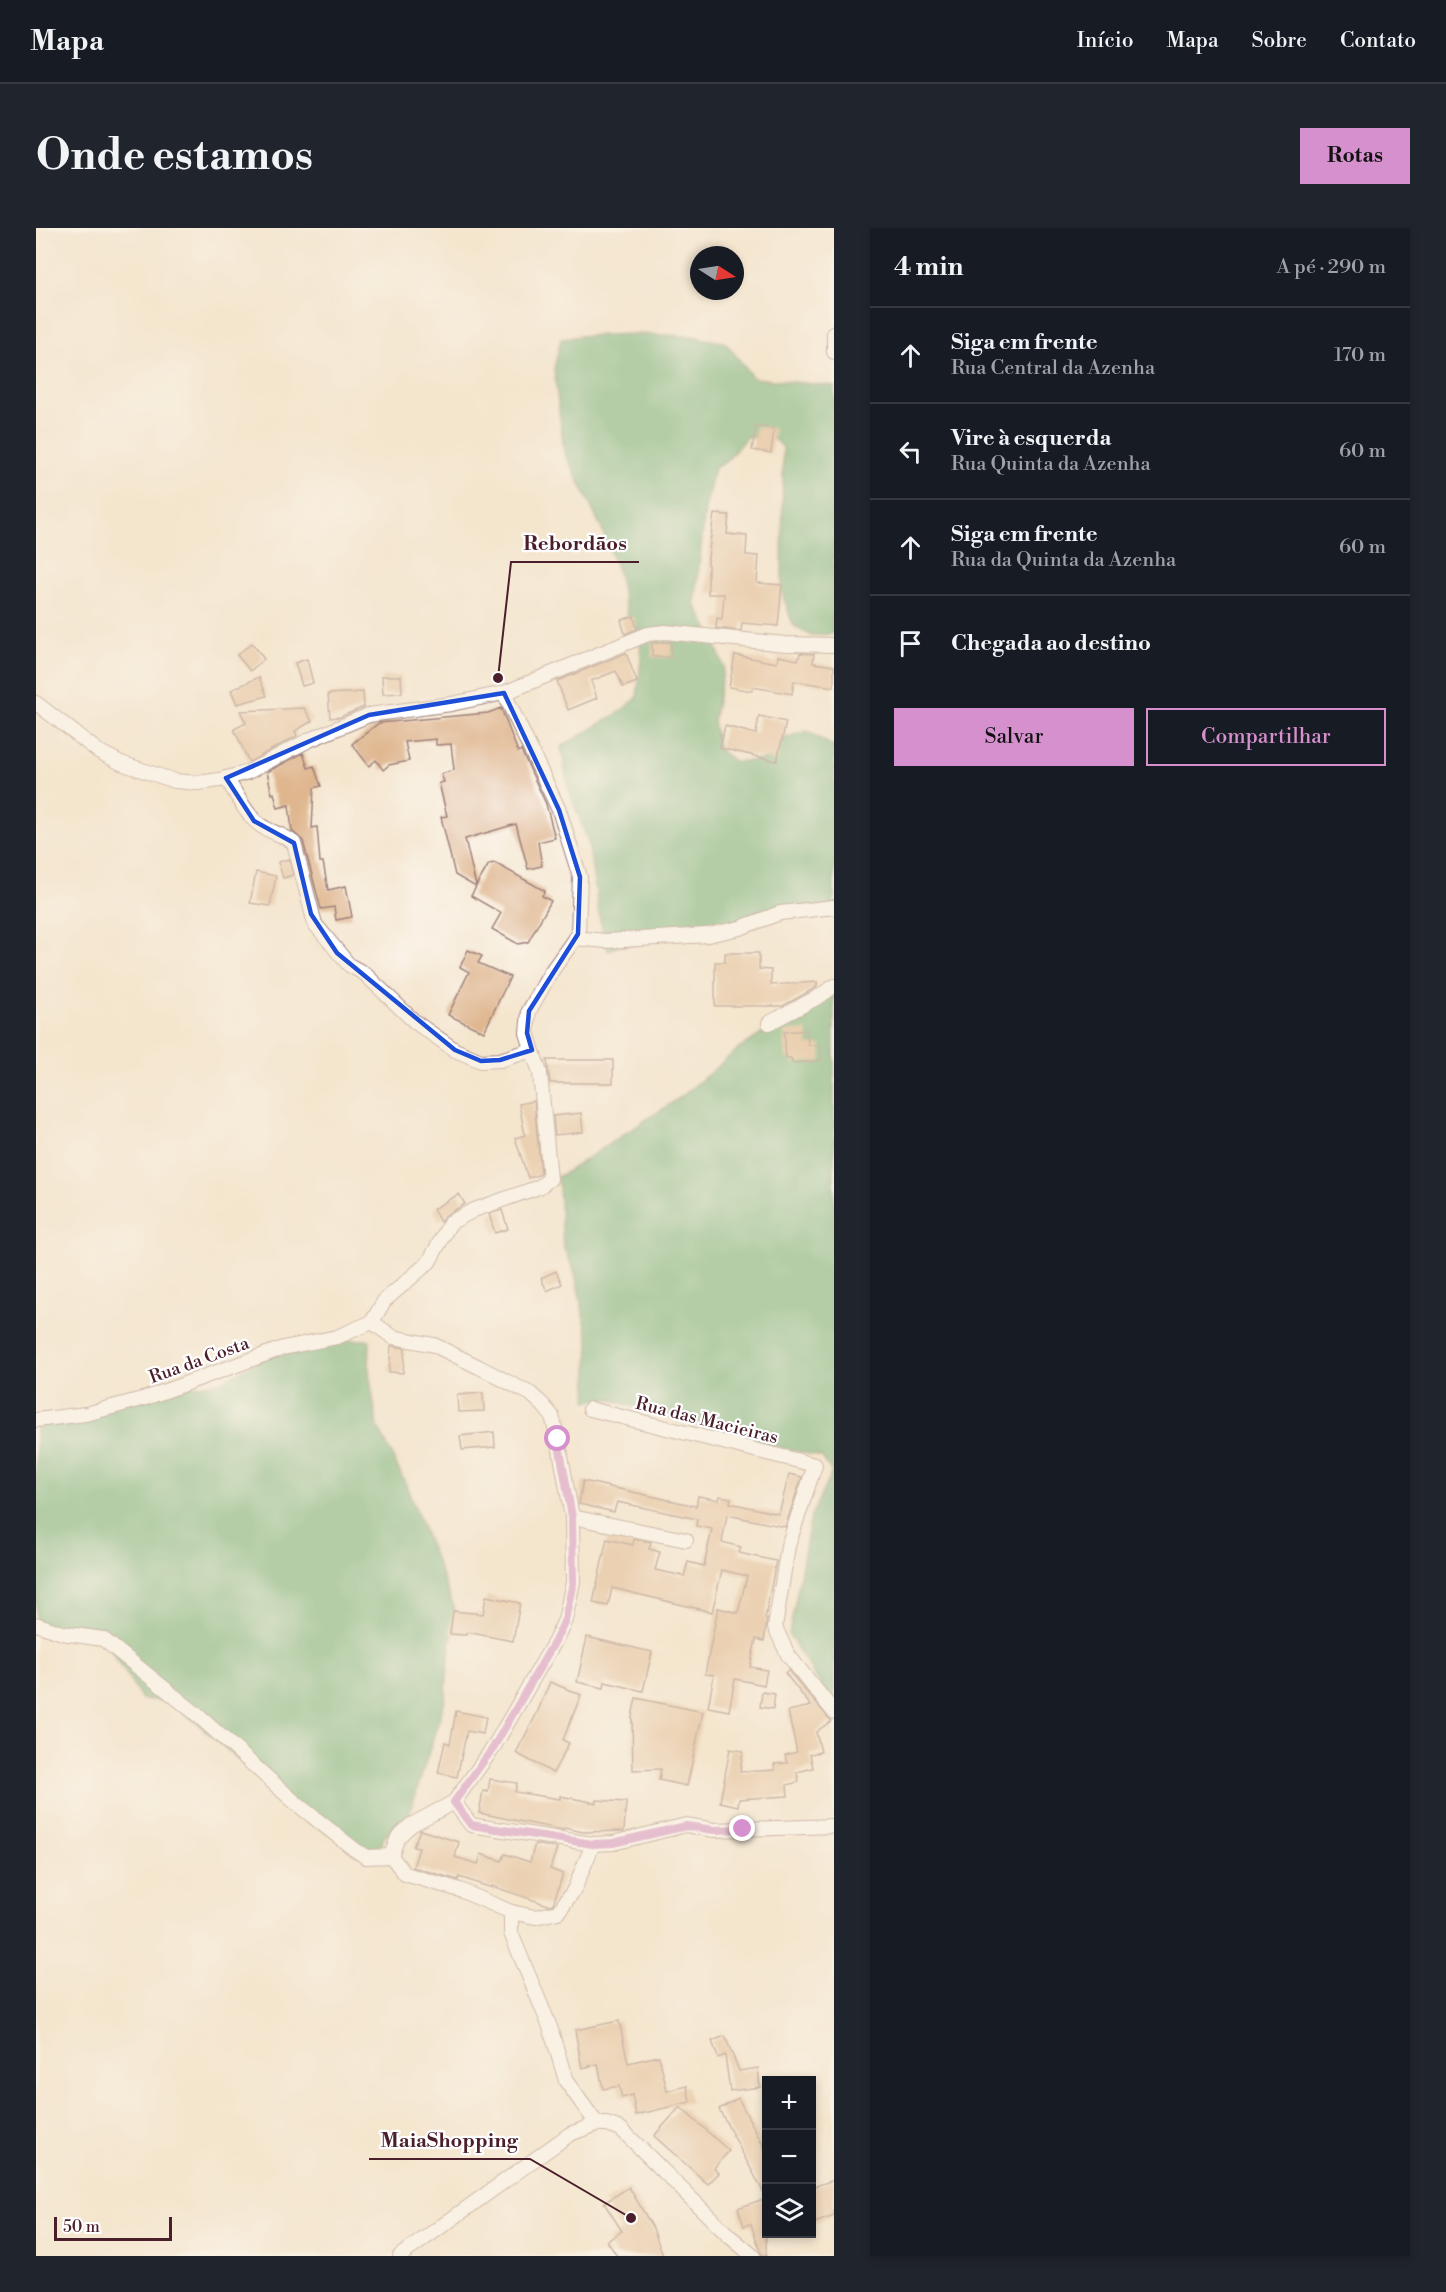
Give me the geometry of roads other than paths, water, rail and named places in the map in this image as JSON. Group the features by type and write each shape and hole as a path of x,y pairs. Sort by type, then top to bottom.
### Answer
{"street":[{"path":"834,333 834,352"},
{"path":"36,703 98,751 121,763 175,781 198,783 248,772 309,740 369,715 452,704 504,693 648,634 665,632 785,644 834,645"},
{"path":"391,1856 398,1837 411,1825 454,1802 493,1748 555,1641 565,1620 573,1582 572,1517 552,1416 531,1394 515,1384 434,1345 393,1337 372,1322 384,1301 429,1262 450,1223 474,1209 539,1187 550,1179 540,1073 527,1033 529,1011 551,972 578,934 580,877 559,810 504,693"},
{"path":"226,778 254,821 262,827 284,835 294,843 315,924 349,965 365,974 415,1022 455,1050 481,1061 500,1060 532,1050"},
{"path":"575,938 606,941 708,935 740,928 780,913 834,907"},
{"path":"769,1023 834,986"},
{"name":"Rua da Costa","path":"36,1420 86,1414 146,1398 284,1348 336,1337 372,1322"},
{"name":"Rua das Macieiras","path":"590,1409 815,1465 788,1546 775,1627 788,1655 834,1712"},
{"path":"572,1517 686,1540"},
{"path":"36,1624 62,1633 103,1639 194,1712 297,1804 354,1849 366,1857 391,1856"},
{"path":"454,1802 471,1825 593,1844 613,1843 686,1826 714,1830 834,1826"},
{"path":"391,1856 405,1874 460,1890 511,1912 535,1917 558,1912 574,1890 593,1844"},
{"path":"511,1912 511,1933 550,2027 566,2081 597,2124"},
{"path":"400,2256 570,2134 597,2124 607,2124 621,2129 728,2235 753,2256"}],"place":[{"name":"Rebordãos","path":"498,678"},
{"name":"MaiaShopping","path":"631,2218"}]}
